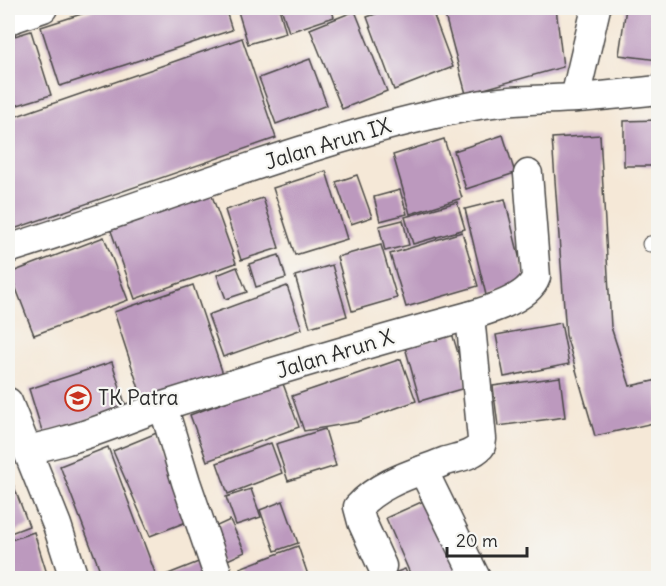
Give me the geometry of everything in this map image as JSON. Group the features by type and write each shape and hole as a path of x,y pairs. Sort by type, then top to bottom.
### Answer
{"street":[{"path":"8,20 43,8"},
{"path":"576,98 596,8"},
{"name":"Jalan Arun IX","path":"8,249 386,125 475,105 526,99 576,98 658,90"},
{"name":"Jalan Arun X","path":"27,450 69,440 163,406 371,342 470,316 496,307 526,291 534,284 536,277 528,174"},
{"path":"382,566 362,522 358,507 379,489 423,470 468,456 481,446 478,385 470,316"},
{"path":"8,402 57,525 74,579"},
{"path":"163,406 219,579"},
{"path":"423,470 476,579"}],"building":[{"path":"100,8 225,8 232,30 60,86 41,27"},
{"path":"237,8 279,8 286,33 248,44"},
{"path":"281,8 331,8 334,17 289,32"},
{"path":"392,8 431,8 453,67 394,90 367,17"},
{"path":"443,8 556,8 563,67 466,94"},
{"path":"626,8 658,8 658,60 619,55"},
{"path":"355,11 387,91 342,109 310,29"},
{"path":"31,31 51,95 8,108 8,38"},
{"path":"242,38 276,138 8,231 8,119"},
{"path":"310,59 327,105 276,124 259,78"},
{"path":"658,120 658,166 624,166 624,121"},
{"path":"503,135 515,173 466,189 454,151"},
{"path":"600,135 611,327 630,386 658,380 658,422 595,436 566,335 552,138"},
{"path":"444,139 462,198 410,214 393,155"},
{"path":"326,171 347,239 295,255 273,188"},
{"path":"357,175 372,217 351,224 336,182"},
{"path":"400,190 407,214 380,221 374,197"},
{"path":"211,193 236,263 135,299 110,228"},
{"path":"263,198 279,248 241,260 225,210"},
{"path":"505,199 526,285 486,295 465,209"},
{"path":"457,202 465,229 413,244 405,217"},
{"path":"403,220 409,245 385,251 379,226"},
{"path":"462,232 478,286 406,307 390,254"},
{"path":"104,237 128,300 34,335 10,273"},
{"path":"381,245 397,298 352,311 337,257"},
{"path":"279,255 286,278 256,287 249,264"},
{"path":"332,265 347,316 310,327 295,276"},
{"path":"237,267 247,292 226,299 217,275"},
{"path":"193,285 224,377 144,404 114,312"},
{"path":"287,286 302,329 223,357 208,315"},
{"path":"561,323 569,364 504,377 496,335"},
{"path":"452,333 468,387 420,401 405,347"},
{"path":"401,359 416,401 357,422 304,431 292,396"},
{"name":"TK Patra","path":"112,362 126,407 43,434 29,389"},
{"path":"560,377 565,417 498,426 493,386"},
{"path":"282,381 299,427 207,461 190,415"},
{"path":"325,429 336,466 288,481 276,444"},
{"path":"159,432 194,519 150,536 113,451"},
{"path":"271,443 282,473 228,494 217,463"},
{"path":"108,447 157,578 103,578 60,466"},
{"path":"8,471 29,526 8,534"},
{"path":"251,489 261,517 236,525 226,497"},
{"path":"428,499 464,578 412,578 386,518"},
{"path":"283,501 298,543 275,551 260,510"},
{"path":"230,520 245,552 221,563 206,531"},
{"path":"34,532 48,577 8,578 8,541"},
{"path":"298,546 309,578 244,578 240,568"},
{"path":"201,561 208,578 158,578"},
{"path":"405,569 409,578 381,578"}],"place":[{"name":"TK Patra","path":"78,398"}]}
